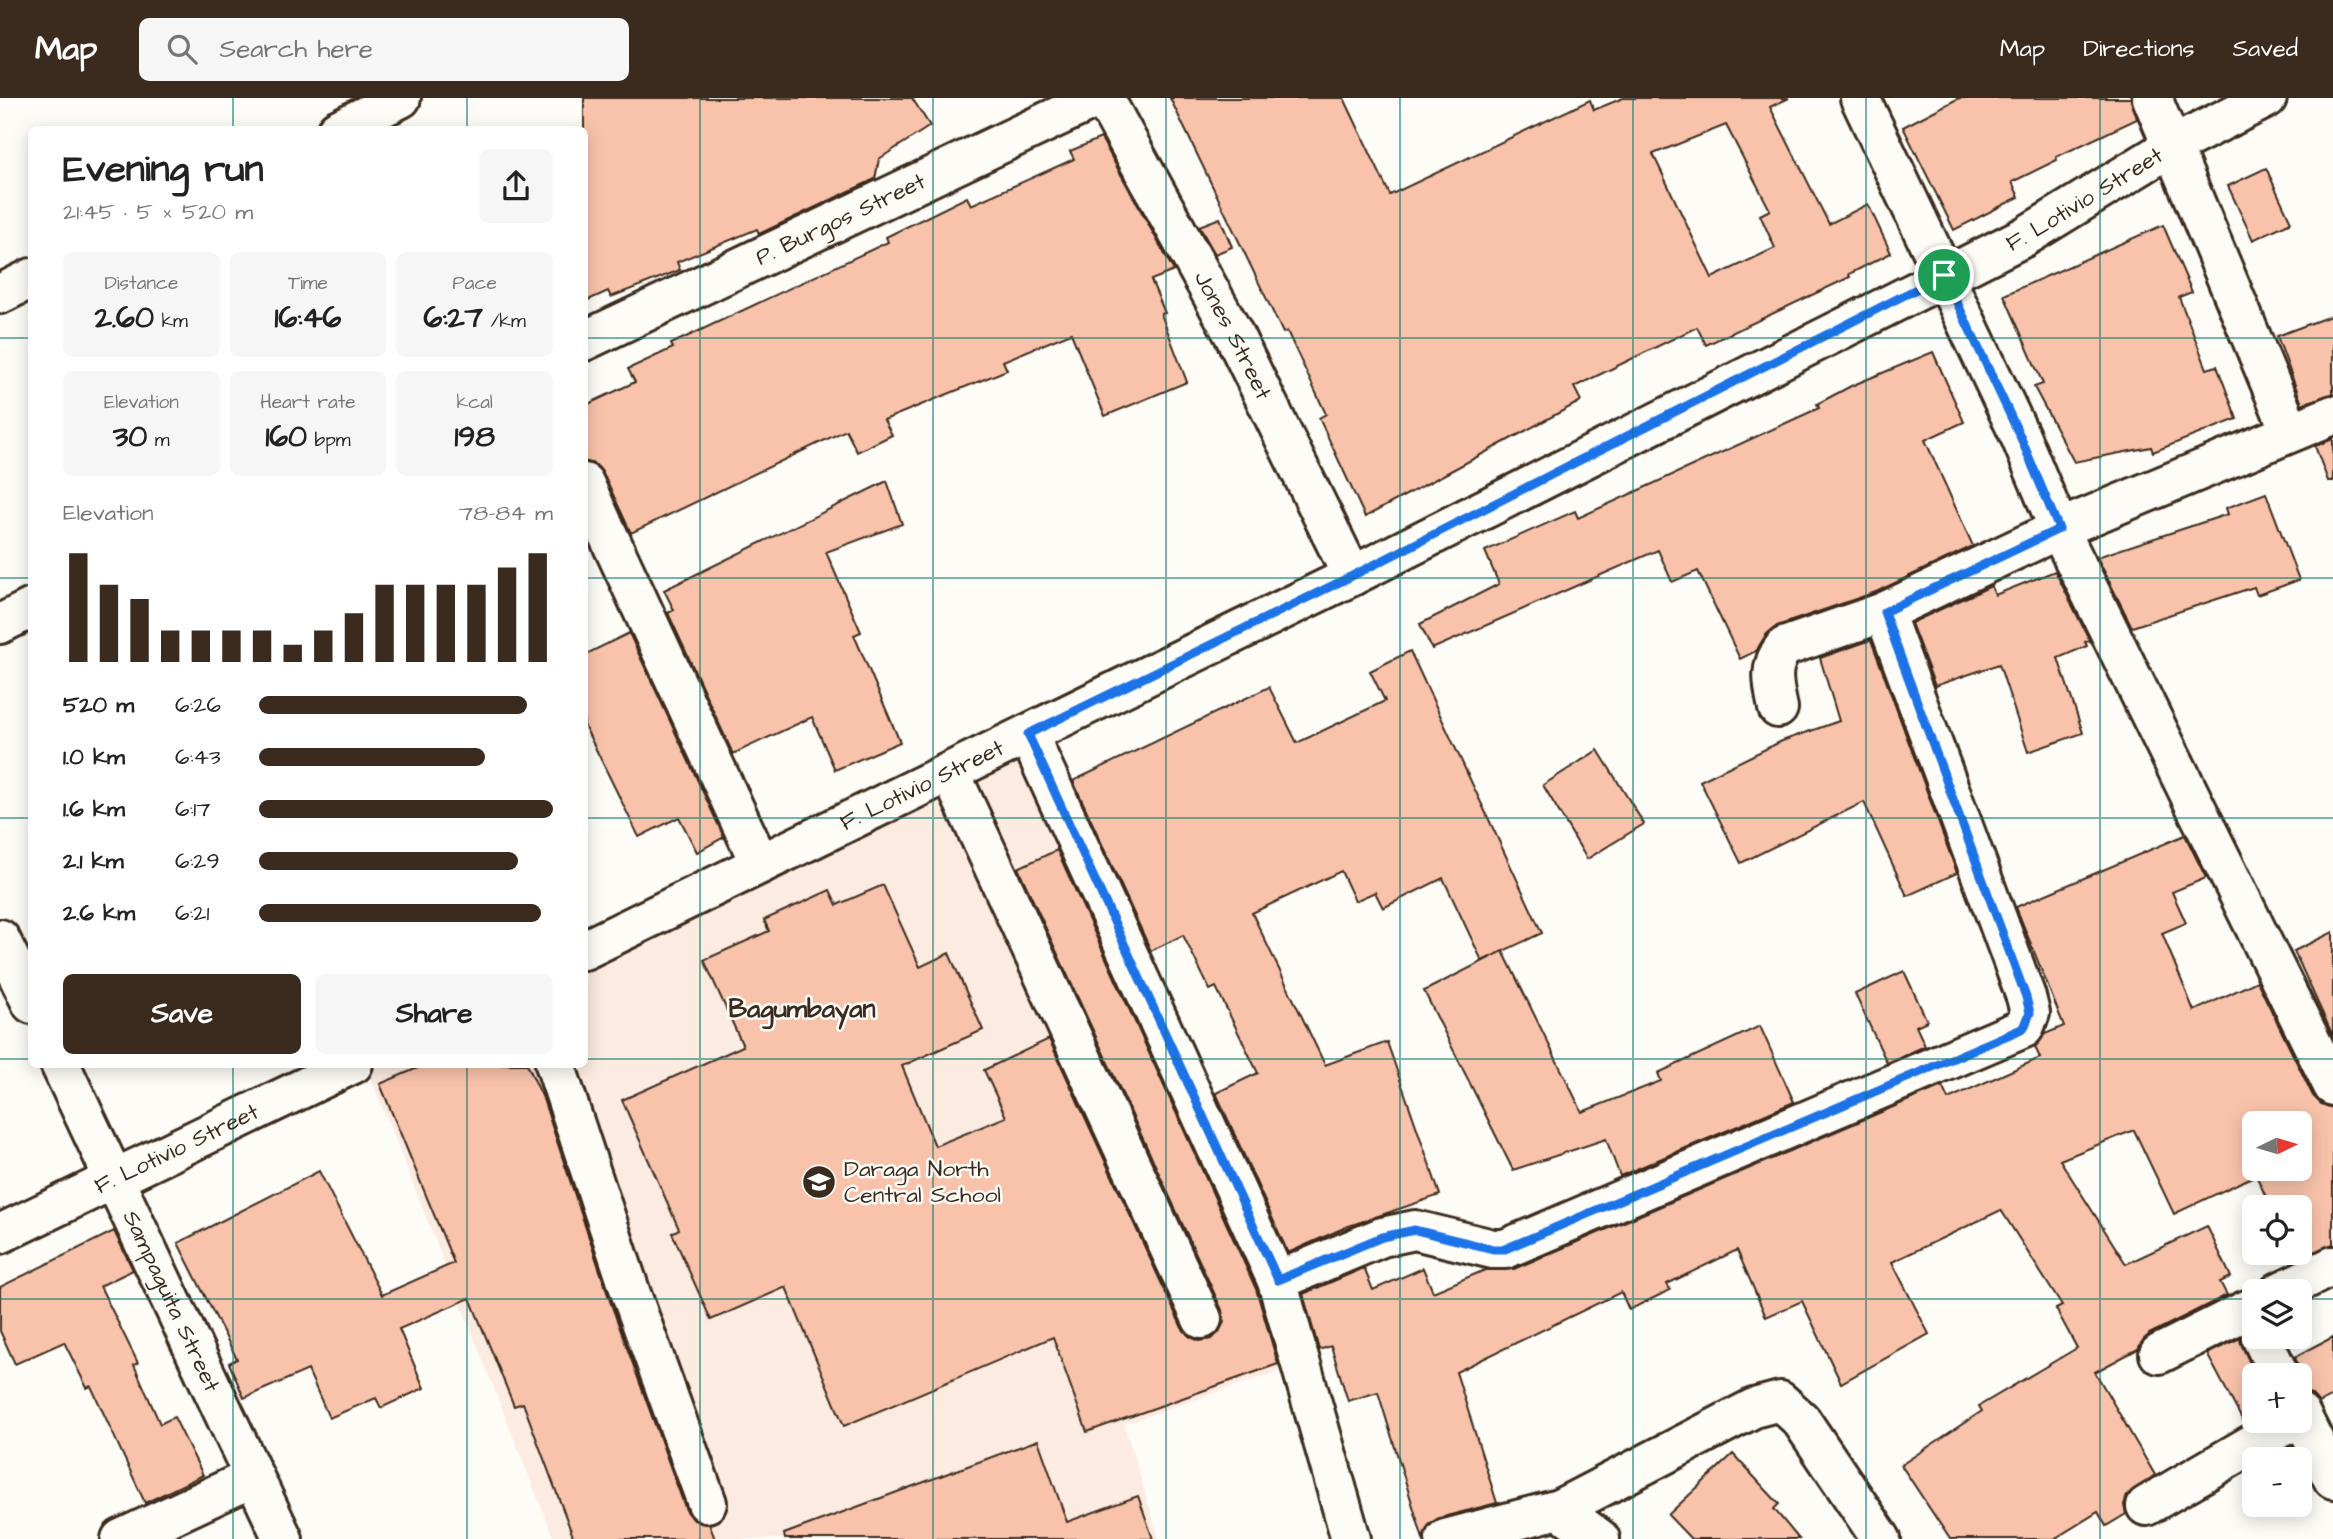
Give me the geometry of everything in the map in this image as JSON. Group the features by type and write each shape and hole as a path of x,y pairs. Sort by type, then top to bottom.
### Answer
{"street":[{"path":"345,126 401,98"},
{"name":"P. Burgos Street","path":"588,339 1097,98"},
{"name":"Jones Street","path":"1104,98 1233,333 1352,576"},
{"path":"1860,98 2020,436 2059,529 2333,1086"},
{"path":"2152,98 2174,145 2290,431"},
{"name":"F. Lotivio Street","path":"588,948 1352,576 1944,275 2024,237 2174,145 2267,98"},
{"path":"0,294 28,280"},
{"path":"1778,708 1771,673 1775,658 1784,646 1884,612 2059,529 2333,415"},
{"path":"588,491 760,864"},
{"path":"0,624 28,610"},
{"path":"1278,1280 1382,1237 1415,1230 1493,1249 1505,1249 2024,1028 2030,1013 2026,997 1884,612"},
{"path":"1028,734 1278,1280 1351,1539"},
{"path":"950,772 1202,1319"},
{"path":"0,939 28,996"},
{"name":"Sampaguita Street","path":"62,1068 283,1539"},
{"name":"F. Lotivio Street","path":"0,1234 116,1181 346,1068"},
{"path":"556,1068 631,1294 708,1503"},
{"path":"2312,1280 2333,1266"},
{"path":"2159,1354 2242,1321"},
{"path":"1445,1539 1559,1509 1754,1408 1780,1401 1801,1420 1881,1539"},
{"path":"2146,1506 2271,1433"},
{"path":"2307,1433 2333,1479"},
{"path":"121,1539 254,1477"},
{"path":"1559,1509 1600,1539"}],"shaded area":[{"name":"Daraga North Central School","path":"1033,757 1294,1366 1124,1424 1159,1539 554,1539 368,1071 374,1068 588,1068 588,968"}],"building":[{"path":"584,98 912,98 930,126 879,159 875,179 759,234 757,229 677,262 680,270 611,297 608,291 588,300 588,126 584,126"},
{"path":"1170,98 1344,98 1390,195 1590,100 1594,110 1623,98 1789,98 1770,107 1829,224 1868,204 1891,253 1849,274 1850,277 1706,345 1697,327 1574,387 1581,401 1365,517 1319,418 1326,414 1287,331 1283,333","holes":["1726,125 1770,210 1760,215 1775,248 1712,278 1653,154"]},
{"path":"1959,98 2131,98 2137,119 2056,157 2057,160 2012,182 2019,197 1954,230 1903,127"},
{"path":"1101,138 1174,271 1151,280 1165,313 1161,314 1187,382 1105,416 1071,333 1003,361 1007,370 884,420 892,435 857,452 846,430 631,533 603,473 596,465 588,462 588,404 635,382 628,369 673,348 671,344 888,242 886,237 967,197 971,205 1074,159 1070,151"},
{"path":"2266,168 2291,222 2253,240 2228,186"},
{"path":"1220,218 1232,247 1215,254 1199,226"},
{"path":"2163,225 2192,292 2179,297 2207,369 2217,366 2237,419 2153,452 2151,447 2074,462 2034,387 2043,384 2004,295"},
{"path":"2333,315 2333,394 2302,404 2277,336"},
{"path":"1933,352 1964,422 1925,440 1973,546 1876,592 1777,626 1766,635 1756,651 1740,659 1698,571 1672,582 1658,550 1432,649 1420,624 1499,584 1485,551 1575,511 1578,518 1819,408 1817,404 1851,386"},
{"path":"2333,439 2333,481 2328,481 2315,446"},
{"path":"887,481 902,524 826,552 861,632 854,635 900,742 835,770 812,717 733,754 668,613 674,610 664,590"},
{"path":"2266,493 2299,580 2257,595 2254,587 2132,627 2097,557 2228,514 2226,508"},
{"path":"2055,571 2090,641 2085,642 2087,646 2058,658 2083,733 2028,752 1999,664 1935,686 1911,623 1991,586 1995,595"},
{"path":"629,633 724,837 697,852 679,817 639,837 588,733 588,653"},
{"path":"1871,640 1957,873 1907,896 1864,802 1741,863 1700,781 1782,741 1839,721 1820,658"},
{"path":"1410,651 1542,933 1482,961 1443,878 1383,908 1375,892 1355,901 1341,871 1252,913 1325,1065 1387,1042 1440,1195 1346,1227 1288,1253 1216,1093 1258,1073 1216,987 1210,990 1183,935 1151,951 1073,781 1269,687 1297,743 1385,701 1370,671"},
{"path":"1598,750 1644,824 1587,859 1543,785"},
{"path":"2185,835 2206,878 2172,892 2186,923 2162,933 2194,1011 2257,981 2313,1096 2321,1104 2333,1108 2333,1244 2312,1253 2312,1195 2265,1195 2259,1181 2312,1181 2312,1111 2242,1111 2243,1181 2174,1214 2134,1130 2060,1160 2126,1264 2207,1226 2231,1277 2220,1282 2227,1295 2149,1334 2138,1349 2095,1372 2155,1475 2127,1495 2124,1505 2126,1514 2106,1526 2098,1512 2054,1539 1950,1539 1901,1465 1982,1411 1979,1406 2077,1348 2056,1309 2062,1306 2001,1210 1892,1262 1929,1334 1841,1383 1802,1301 1766,1317 1737,1250 1667,1284 1670,1290 1629,1310 1621,1292 1456,1372 1497,1503 1439,1518 1429,1524 1423,1539 1378,1392 1348,1401 1331,1346 1319,1350 1303,1294 1364,1268 1373,1290 1423,1268 1433,1292 1485,1270 1514,1269 1942,1086 1948,1099 2040,1058 2035,1047 2045,1034 2064,1026 2016,907"},
{"path":"1057,850 1256,1289 1278,1364 1087,1432 1053,1337 844,1426 786,1287 711,1320 672,1233 679,1229 622,1100 743,1046 704,960 769,931 764,920 830,890 837,905 883,885 920,967 949,953 983,1030 902,1066 935,1146 1006,1117 984,1070 1049,1039 1182,1328 1189,1336 1199,1341 1212,1339 1224,1322 1222,1310 1018,868"},
{"path":"2333,932 2333,1036 2294,951"},
{"path":"1503,951 1582,1112 1661,1081 1658,1073 1760,1026 1794,1102 1620,1176 1606,1139 1513,1170 1424,991"},
{"path":"1904,971 1927,1021 1916,1026 1925,1046 1887,1063 1855,994"},
{"path":"418,1068 529,1068 542,1096 610,1301 686,1510 694,1520 709,1524 715,1539 574,1539 523,1403 514,1406 470,1298 399,1329 424,1388 381,1408 376,1398 329,1418 308,1370 244,1398 229,1363 237,1359 178,1243 319,1171 382,1295 454,1263 380,1084"},
{"path":"114,1231 133,1270 100,1286 138,1363 134,1365 160,1424 174,1417 203,1475 145,1503 91,1386 87,1388 64,1342 15,1364 0,1331 0,1287"},
{"path":"2333,1337 2333,1396 2319,1403 2312,1395 2312,1363 2297,1363 2295,1357"},
{"path":"2240,1338 2242,1349 2250,1363 2242,1363 2242,1419 2207,1354"},
{"path":"1038,1440 1067,1522 1138,1496 1153,1539 785,1539 784,1534"},
{"path":"1733,1454 1779,1504 1774,1509 1799,1539 1691,1539 1668,1515"}],"place":[{"name":"Daraga North Central School","path":"819,1182"}],"district":[{"name":"Bagumbayan","path":"802,1009"}],"route":[{"path":"1944,275 2020,436 2059,529 2037,542 1884,612 2026,997 2030,1013 2024,1028 1505,1249 1493,1249 1415,1230 1382,1237 1278,1280 1028,734 1352,576 1944,275"}]}
